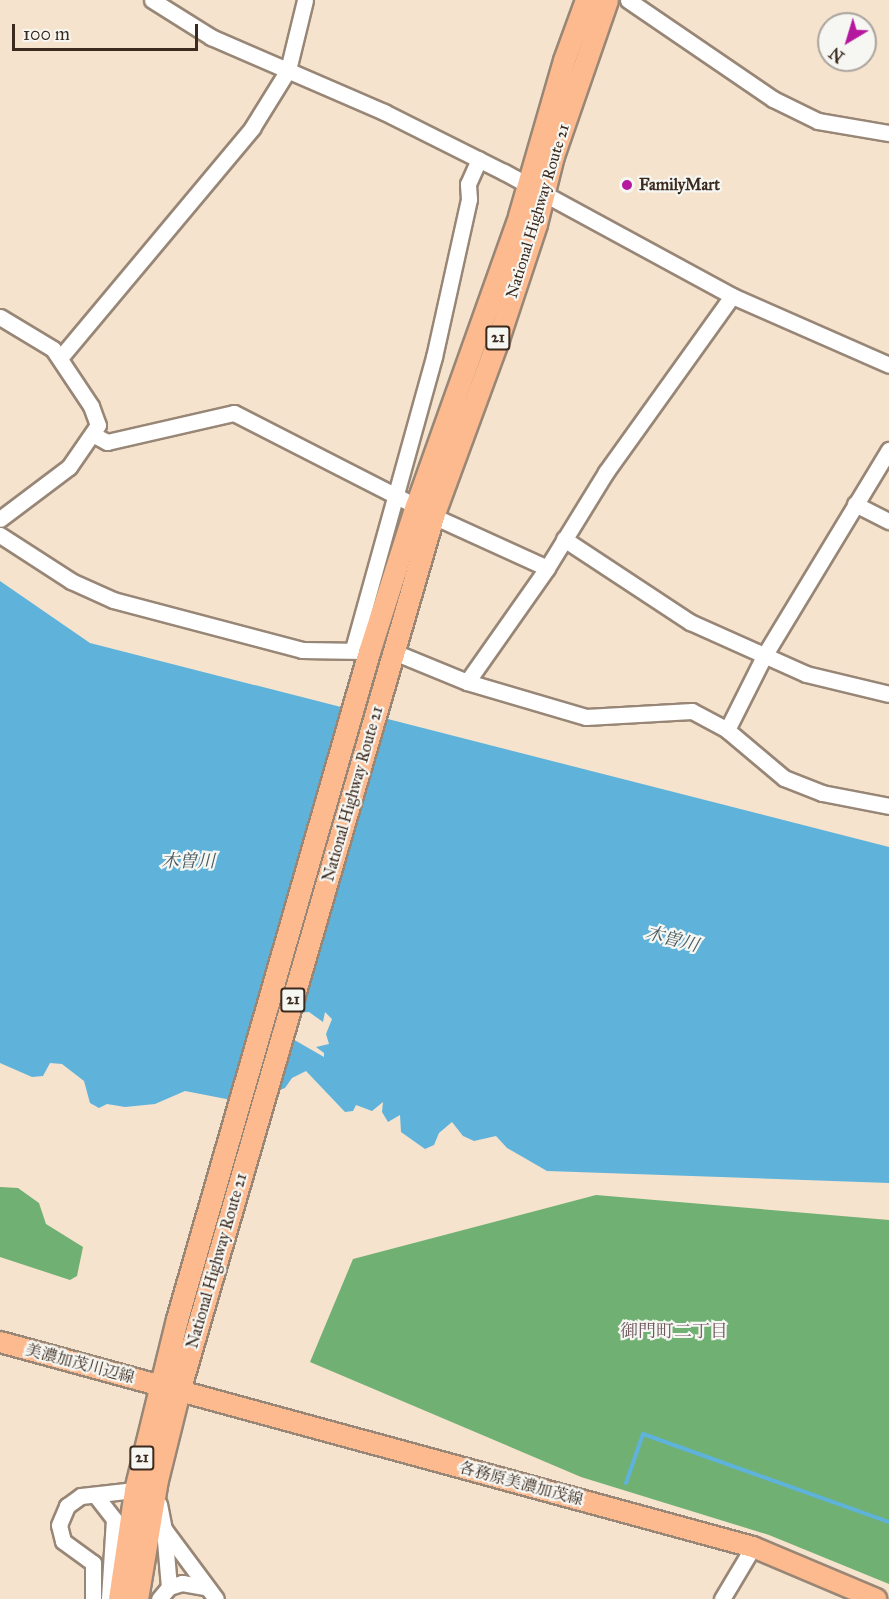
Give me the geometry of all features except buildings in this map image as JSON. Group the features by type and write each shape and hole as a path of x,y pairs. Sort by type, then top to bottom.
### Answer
{"highway":[{"name":"National Highway Route 21","path":"137,1599 157,1480 177,1319 362,657 498,339 585,0"},
{"name":"National Highway Route 21","path":"535,190 607,0"},
{"name":"National Highway Route 21","path":"119,1599 135,1490 169,1388 199,1324 394,652 424,511"}],"main road":[{"name":"美濃加茂川辺線","path":"0,1342 169,1388"},
{"name":"各務原美濃加茂線","path":"169,1388 753,1547 876,1599"}],"street":[{"path":"152,0 187,26 288,70 479,159 732,296 889,365"},
{"path":"60,358 252,128 288,70 305,0"},
{"path":"628,0 773,99 818,121 889,134"},
{"path":"0,535 71,581 112,600 302,650 362,657 396,496 434,357 458,239 469,199 469,177 479,159"},
{"path":"467,682 547,568 606,472 732,296"},
{"path":"0,317 53,350 91,406 98,425 94,435 69,467 0,519"},
{"path":"94,435 106,442 234,413 424,511 547,568"},
{"path":"727,730 764,656 889,450"},
{"path":"855,504 889,521"},
{"path":"564,539 690,622 806,674 889,694"},
{"path":"394,652 467,682 586,717 692,711 727,730 784,778 822,793 889,806"},
{"path":"157,1480 158,1513 164,1529 216,1599"},
{"path":"93,1599 93,1563 63,1541 59,1525 67,1506 81,1496 135,1490"},
{"path":"96,1496 114,1519 109,1599"},
{"path":"164,1529 169,1587"},
{"path":"722,1599 753,1547"},
{"path":"159,1599 169,1587 193,1582 206,1587"}],"green space":[{"path":"0,1187 18,1188 39,1203 46,1224 83,1247 77,1276 70,1280 0,1257"},
{"path":"596,1195 889,1220 889,1584 769,1535 581,1477 310,1362 353,1259"}],"water":[{"name":"木曽川","path":"0,581 90,643 889,847 889,1183 547,1171 507,1148 496,1136 474,1141 463,1136 452,1122 439,1133 434,1145 425,1149 401,1132 400,1115 388,1122 382,1112 383,1102 372,1111 356,1105 353,1111 345,1112 306,1071 292,1078 285,1088 247,1103 185,1091 155,1104 125,1107 107,1104 99,1108 90,1103 84,1081 62,1064 50,1063 43,1076 32,1077 0,1063","holes":["309,1012 323,1022 325,1012 332,1019 326,1034 329,1044 316,1047 324,1053 324,1057 291,1038 297,1013"]}],"waterway":[{"path":"626,1483 643,1434 889,1522"}],"place":[{"name":"FamilyMart","path":"627,185"}],"district":[{"name":"御門町二丁目","path":"674,1331"}]}
